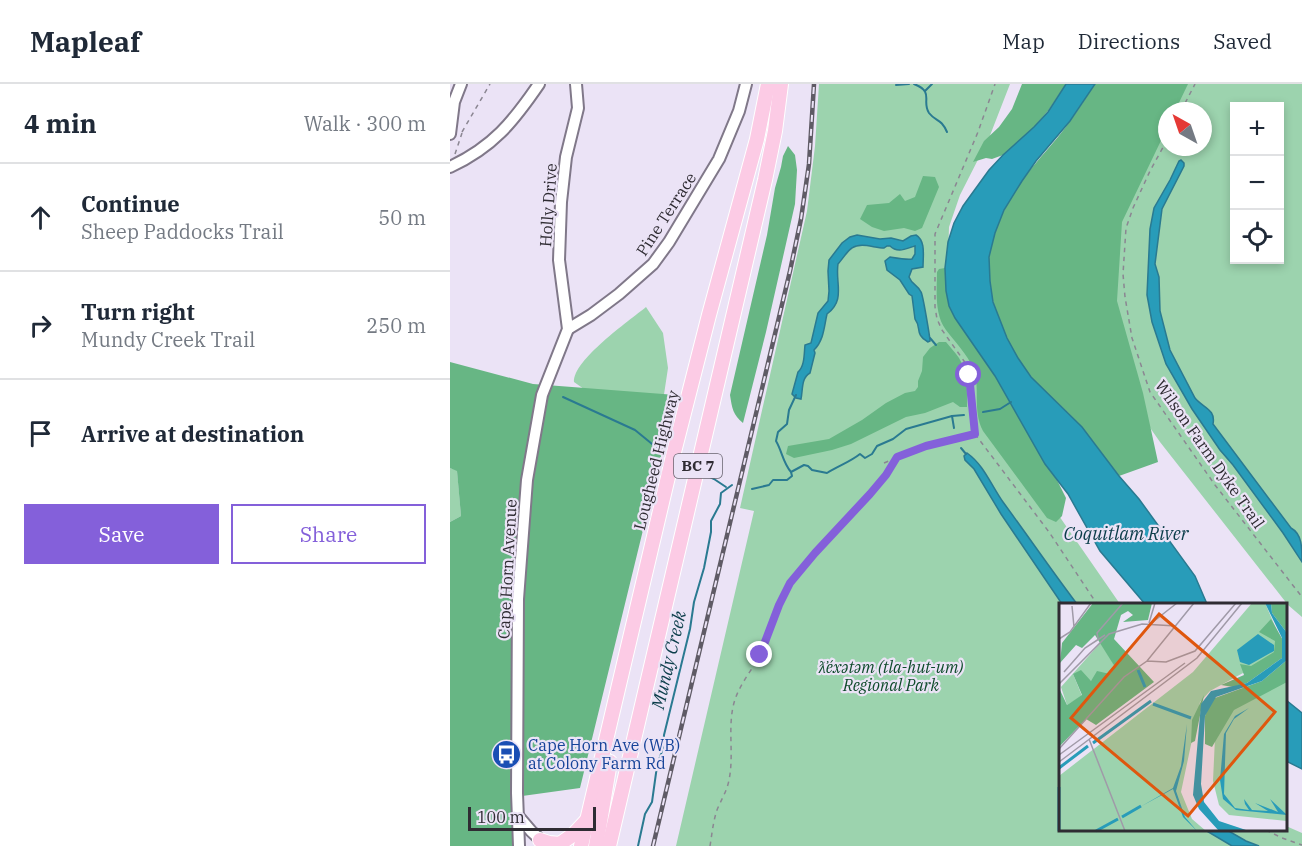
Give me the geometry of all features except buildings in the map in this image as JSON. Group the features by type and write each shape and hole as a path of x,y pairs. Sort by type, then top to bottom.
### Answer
{"main road":[{"name":"Lougheed Highway","path":"581,846 680,427 757,139 768,84"},
{"name":"BC 7","path":"609,846 765,180 781,84"},
{"path":"596,846 625,662"},
{"path":"551,844 575,833 588,818"}],"street":[{"path":"450,134 454,102 461,84"},
{"path":"451,166 473,156 498,137 524,107 539,84"},
{"name":"Holly Drive","path":"568,328 559,261 561,201 566,157 578,108 576,84"},
{"name":"Pine Terrace","path":"568,328 591,315 619,294 653,264 669,242 719,159 739,111 746,84"},
{"name":"Cape Horn Avenue","path":"519,846 518,599 527,480 542,395 568,328"},
{"path":"519,817 528,829 551,844"}],"path":[{"path":"451,166 462,132 490,84"},
{"path":"995,84 978,132 935,234 937,319 968,368 975,434 1049,532 1096,603"},
{"path":"1186,102 1195,84"},
{"name":"Wilson Farm Dyke Trail","path":"1159,156 1133,208 1126,228 1123,274 1132,338 1150,392 1215,485 1302,597"},
{"path":"884,463 926,446 975,434"},
{"path":"710,846 715,817 729,781 733,706 739,689 763,650 784,593 815,553 886,475 897,457"},
{"path":"1268,831 1302,845"}],"green space":[{"name":"ƛ̓éxətəm (tla-hut-um) Regional Park","path":"819,84 1010,84 989,138 960,195 949,227 948,259 987,368 992,419 1119,603 1059,603 1059,831 1287,831 1287,826 1302,833 1302,846 676,846 754,511 740,508 807,211 815,146"},
{"path":"1022,84 1066,84 1034,127 1003,155 973,162 984,141 999,127 1012,109"},
{"path":"1095,84 1188,84 1179,102 1158,102 1158,147 1122,222 1117,301 1143,393 1158,462 1119,476 1077,422 1037,384 1021,365 999,322 991,290 989,258 992,242 1009,201 1018,186 1068,124"},
{"path":"1177,84 1302,84 1302,617 1288,605 1139,412 1115,345 1108,251 1158,130 1158,156 1212,156 1212,102 1170,102"},
{"path":"788,146 795,155 797,170 795,204 743,423 734,411 730,395 767,235 775,188 783,156"},
{"path":"923,176 935,177 939,187 922,228 915,231 904,228 884,231 860,219 867,205 889,203 900,194 905,201 915,197"},
{"path":"945,268 949,306 955,318 995,376 1066,498 1062,516 1056,522 1047,518 983,431 978,415 973,368 942,324 940,317 937,302 937,272"},
{"path":"646,307 663,333 668,368 663,401 591,394 574,382 582,363 592,352"},
{"path":"939,342 946,342 962,363 966,381 967,407 960,407 953,402 925,413 906,417 851,444 832,450 794,458 786,454 788,446 829,439 886,403 905,393 915,391 922,371 923,357"},
{"path":"450,362 533,384 676,395 580,788 515,797 515,846 450,846 450,522 461,516 457,471 450,468"},
{"path":"450,468 457,470 461,516 450,522"}],"water":[{"name":"Coquitlam River","path":"1066,84 1095,84 1070,121 1036,161 1004,210 989,257 993,302 1007,338 1031,377 1082,427 1139,499 1195,576 1207,603 1144,603 1100,551 1068,494 1045,464 995,376 949,306 945,268 948,242 954,223 963,206 989,170 1048,112"},
{"path":"1181,160 1184,166 1162,209 1155,264 1159,277 1160,311 1170,350 1195,398 1211,412 1213,424 1299,537 1302,562 1192,409 1166,364 1152,322 1147,295 1150,229 1154,208"},
{"path":"857,235 903,241 916,235 919,238 923,249 923,267 912,269 909,277 922,295 930,341 928,342 920,334 915,319 912,296 900,280 887,270 885,261 890,257 912,259 915,246 899,250 890,246 884,248 856,246 848,251 838,264 838,297 833,309 827,314 822,338 814,350 810,373 804,381 801,399 796,398 792,394 803,363 805,345 811,343 818,313 828,301 829,260 842,243"},
{"path":"967,453 983,469 1003,502 1076,603 1061,603 964,456"},
{"path":"1287,701 1302,713 1302,769 1287,762"},
{"path":"1207,831 1229,831 1259,846 1232,846"}],"waterway":[{"path":"896,85 909,84"},
{"path":"914,84 924,90 929,113 943,124 947,132"},
{"path":"925,91 932,84"},
{"path":"930,338 936,345"},
{"path":"791,472 776,441 778,432 787,424 789,410 796,395"},
{"path":"563,397 635,430 657,448"},
{"path":"983,412 1000,409 1011,402"},
{"path":"752,489 769,485 773,480 787,480 792,476 791,472 804,465 812,470 827,473 860,454 865,458 872,454 877,446 893,439 906,429 952,416 964,415"},
{"path":"952,416 954,428"},
{"path":"961,448 966,454"},
{"path":"708,476 726,487"},
{"name":"Mundy Creek","path":"638,846 645,814 652,802 657,766 690,629 694,602 704,568 711,521 720,504 721,493 732,485"}],"railway":[{"path":"653,846 801,219 809,164 814,84"}],"place":[{"name":"Cape Horn Ave (WB) at Colony Farm Rd","path":"507,754"}],"route":[{"path":"760,655 773,618 790,583 834,531 870,494 897,457 926,446 975,434 969,375"}]}
